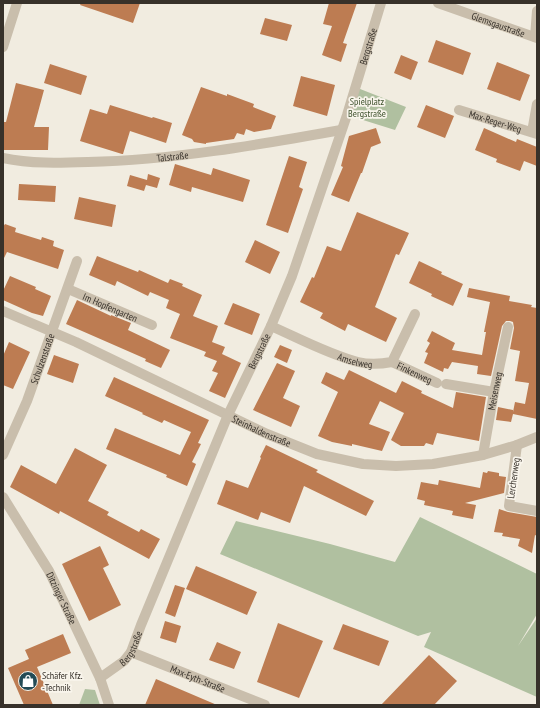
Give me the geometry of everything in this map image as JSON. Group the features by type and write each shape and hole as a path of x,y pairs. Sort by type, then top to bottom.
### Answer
{"street":[{"path":"3,47 17,3"},
{"name":"Bergstraße","path":"100,678 124,661 131,652 228,415 271,326 292,276 341,130 381,3"},
{"name":"Glemsgaustraße","path":"438,3 536,37"},
{"path":"536,37 537,12"},
{"name":"Max-Reger-Weg","path":"459,110 535,133 537,104"},
{"name":"Talstraße","path":"3,158 47,163 158,158 242,147 341,130"},
{"name":"Schulzenstraße","path":"3,455 27,401 77,261"},
{"name":"Im Hopfengarten","path":"68,289 152,325"},
{"name":"Steinhaldenstraße","path":"3,311 76,342 267,434 317,454 363,464 396,466 433,464 482,455 517,445 537,437"},
{"path":"392,362 415,314"},
{"name":"Amselweg","path":"271,326 342,357 359,362 378,364 392,362"},
{"name":"Meisenweg","path":"482,455 508,327"},
{"name":"Finkenweg","path":"392,362 442,383 494,392"},
{"name":"Lerchenweg","path":"517,445 509,506 537,512"},
{"name":"Ditzinger Straße","path":"3,497 49,571 100,678 109,705"},
{"name":"Max-Eyth-Straße","path":"131,652 265,705"}],"green space":[{"name":"Spielplatz Bergstraße","path":"355,87 406,107 395,130 347,115"},
{"path":"420,517 537,574 537,614 518,646 537,618 537,697 424,647 431,632 418,636 220,554 236,521 395,562"},
{"path":"85,689 95,690 100,705 79,705"}],"building":[{"path":"81,3 140,3 133,23 80,5"},
{"path":"329,3 357,3 343,43 347,44 341,62 322,55 332,26 323,24"},
{"path":"265,18 292,25 287,41 260,34"},
{"path":"436,40 471,53 463,75 428,62"},
{"path":"401,55 418,62 411,80 394,73"},
{"path":"497,62 530,75 520,101 487,89"},
{"path":"50,64 87,76 81,95 44,83"},
{"path":"301,76 335,85 327,116 293,106"},
{"path":"16,83 44,90 34,127 49,127 48,150 3,150 4,122 6,122"},
{"path":"201,87 227,96 227,94 254,104 253,107 276,116 271,129 254,132 246,129 244,135 237,133 234,139 206,144 194,142 192,139 182,135"},
{"path":"110,105 172,123 166,143 130,131 122,154 80,141 90,109 107,114"},
{"path":"426,105 454,116 445,138 417,127"},
{"path":"376,128 381,143 371,147 362,173 349,202 331,195 343,167 341,166 349,136"},
{"path":"484,128 516,142 517,139 537,147 537,166 524,161 520,171 496,162 497,159 475,150"},
{"path":"289,156 307,162 299,187 303,189 288,233 266,225"},
{"path":"175,164 211,175 213,168 250,180 243,202 192,187 191,192 169,185"},
{"path":"148,174 160,178 157,188 146,185 144,191 127,186 130,175 147,180"},
{"path":"19,184 56,186 55,202 18,200"},
{"path":"79,197 116,205 112,227 74,219"},
{"path":"357,212 409,233 399,255 396,254 375,307 397,318 386,342 348,324 345,331 320,318 323,313 300,302 312,277 314,278 327,246 341,251"},
{"path":"5,224 16,228 15,232 41,240 42,237 54,241 53,246 64,250 58,269 7,252 3,260 3,227"},
{"path":"255,240 280,252 270,274 245,262"},
{"path":"97,256 138,272 139,270 168,283 170,279 183,284 182,286 202,295 193,316 218,326 212,342 225,347 222,354 241,363 225,398 209,391 218,373 212,371 217,361 204,356 206,352 170,338 180,314 166,308 169,300 150,292 148,296 117,281 115,286 89,275"},
{"path":"419,261 442,272 441,274 463,284 453,306 431,296 432,294 409,283"},
{"path":"10,276 36,287 35,289 51,296 43,316 32,313 3,300 3,291"},
{"path":"469,288 510,296 509,301 532,305 531,307 537,308 537,419 513,414 511,422 496,420 498,407 513,410 513,412 515,402 525,404 529,383 515,381 520,351 510,349 514,328 513,322 506,321 502,326 491,376 477,374 478,366 452,362 448,369 444,368 443,372 424,363 428,353 425,352 430,343 427,341 432,331 455,343 452,350 482,355 486,332 484,332 490,302 467,297"},
{"path":"77,300 111,316 131,323 128,330 170,350 161,368 145,361 146,359 66,324"},
{"path":"233,303 260,314 252,335 224,324"},
{"path":"9,342 30,352 13,389 3,385 3,356"},
{"path":"280,345 292,350 287,363 274,357"},
{"path":"54,355 79,364 73,383 47,374"},
{"path":"277,363 295,371 283,398 300,406 291,427 253,410"},
{"path":"349,370 396,393 402,381 422,391 421,393 453,408 456,392 486,397 479,441 437,433 433,445 426,443 424,446 401,446 391,440 404,413 380,401 369,424 390,432 382,451 352,444 352,446 332,442 318,436 338,392 321,383 326,372 344,380"},
{"path":"114,377 209,420 198,443 201,444 192,462 196,464 187,486 166,477 167,475 106,449 115,428 180,455 191,432 164,420 162,423 105,396"},
{"path":"266,445 318,470 316,472 374,501 366,516 304,486 290,523 261,512 258,520 217,504 226,480 248,488"},
{"path":"75,448 107,465 88,501 109,512 107,515 139,532 141,529 160,539 149,559 60,511 59,514 10,487 21,465 56,484"},
{"path":"488,471 499,473 499,476 506,477 504,493 465,503 476,505 473,519 452,515 453,511 424,505 425,501 417,499 421,482 438,485 439,480 480,488 483,472 487,473"},
{"path":"499,509 537,517 537,536 535,535 532,553 518,546 520,539 502,536 503,533 494,532"},
{"path":"100,546 109,565 103,568 121,605 89,621 62,564"},
{"path":"196,566 257,592 247,615 186,589"},
{"path":"175,585 185,588 175,617 165,613"},
{"path":"165,621 181,626 176,643 160,638"},
{"path":"278,623 323,641 299,698 257,682"},
{"path":"343,624 389,641 379,666 333,649"},
{"path":"63,634 71,653 37,667 53,705 24,705 8,668 29,659 25,650"},
{"path":"217,642 241,652 234,669 209,660"},
{"path":"429,655 457,681 434,705 381,705"},
{"path":"156,679 217,705 145,705"}],"place":[{"name":"Schäfer Kfz. -Technik","path":"28,681"}]}
